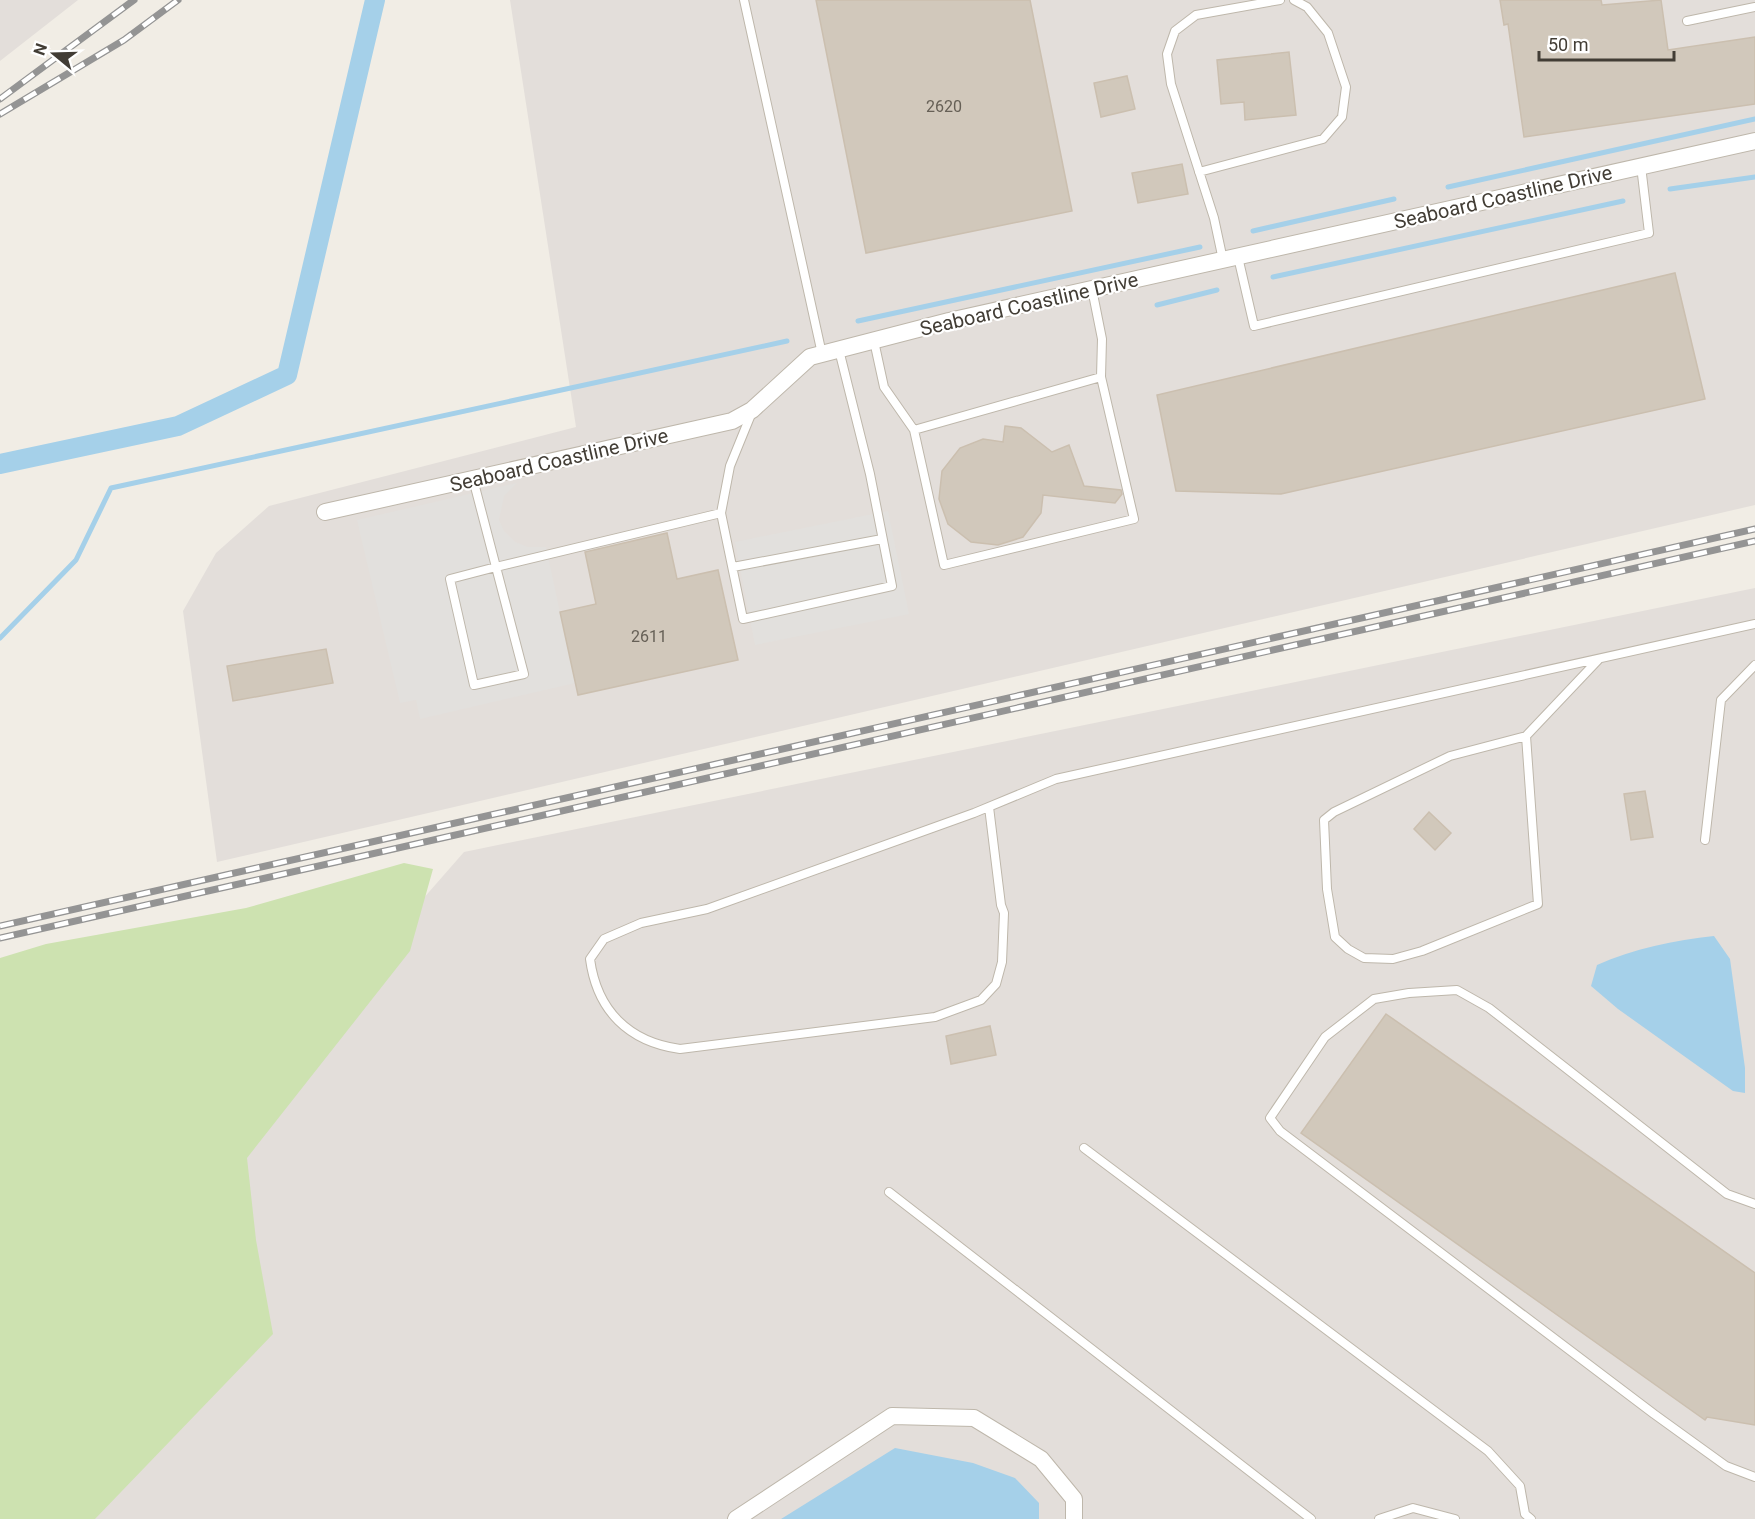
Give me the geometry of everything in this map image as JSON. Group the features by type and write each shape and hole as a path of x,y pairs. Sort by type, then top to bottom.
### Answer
{"street":[{"name":"Seaboard Coastline Drive","path":"325,512 732,421 752,411 810,357 1092,289 1755,141"},
{"path":"736,1519 892,1416 974,1418 1041,1459 1074,1499 1074,1519"}],"lane":[{"path":"744,0 822,354"},
{"path":"1280,0 1196,15 1176,31 1167,54 1171,84 1199,172 1254,326 1649,233 1641,166"},
{"path":"1199,172 1323,139 1342,117 1346,87 1328,33 1308,6 1294,0"},
{"path":"1687,21 1755,6"},
{"path":"874,341 885,387 914,430 944,565 1134,519 1101,377 1102,339 1092,289"},
{"path":"752,411 730,466 721,513 743,619 892,586 870,474 839,350"},
{"path":"914,430 1101,377"},
{"path":"473,479 496,567 524,674 474,685 450,579 496,567 721,513"},
{"path":"732,567 882,539"},
{"path":"989,807 1000,905 1004,913 1002,962 996,984 981,1000 935,1017 680,1049 659,1046 623,1028 594,985 590,959 604,939 641,923 707,909 989,807 1056,779 1755,624"},
{"path":"1526,736 1538,904 1422,951 1393,959 1364,958 1348,950 1335,938 1327,890 1324,820 1334,812 1450,756 1526,736 1599,659"},
{"path":"1705,840 1721,700 1755,665"},
{"path":"1755,1204 1727,1194 1489,1008 1456,990 1409,993 1374,999 1325,1037 1270,1118 1280,1131 1654,1414 1726,1466 1755,1477"},
{"path":"1084,1148 1488,1451 1520,1486 1524,1517"},
{"path":"889,1192 1311,1519"},
{"path":"1379,1519 1413,1508 1455,1519"}],"shaded area":[{"path":"0,0 78,0 0,61"},
{"path":"510,0 1755,0 1755,505 217,862 183,611 216,553 269,506 576,427"},
{"path":"517,483 504,496 499,520 504,531 515,542 528,547 546,547 575,683 420,719 416,700 400,703 357,520"},
{"path":"888,511 909,614 755,645 735,542"},
{"path":"1755,588 1755,1519 53,1519 107,1388 338,996 464,852"}],"green space":[{"path":"404,863 433,869 410,951 247,1158 256,1240 273,1334 95,1519 0,1519 0,958 46,944 246,908"}],"water":[{"path":"1714,936 1730,959 1745,1068 1745,1093 1733,1091 1618,1009 1591,986 1597,965 1611,959 1654,946"},
{"path":"895,1448 973,1463 1015,1478 1039,1503 1039,1519 781,1519"}],"building":[{"path":"816,0 1030,0 1072,211 866,253"},
{"path":"1500,0 1601,0 1602,5 1661,0 1668,50 1755,37 1755,104 1524,137 1508,24 1504,25"},
{"path":"1289,52 1296,115 1245,120 1244,102 1221,104 1217,60"},
{"path":"1127,76 1135,109 1101,117 1094,83"},
{"path":"1182,164 1188,194 1138,203 1132,173"},
{"path":"1675,273 1705,399 1281,494 1176,491 1157,395"},
{"path":"1005,426 1021,428 1052,452 1069,445 1084,486 1121,490 1122,494 1115,503 1043,495 1041,513 1023,537 998,545 971,542 948,524 939,499 942,471 960,448 983,439 1003,442"},
{"path":"667,533 677,579 718,570 738,660 578,695 560,612 596,604 585,552"},
{"path":"326,649 333,683 233,701 227,666"},
{"path":"1645,791 1653,837 1631,840 1624,794"},
{"path":"1429,812 1451,833 1435,850 1414,829"},
{"path":"1386,1014 1755,1273 1755,1425 1707,1417 1705,1420 1301,1133"},
{"path":"990,1026 996,1055 951,1064 946,1036"}],"waterway":[{"path":"0,464 178,426 287,375 375,0"},
{"path":"1448,187 1755,119"},
{"path":"1670,189 1755,177"},
{"path":"1253,231 1394,199"},
{"path":"1273,277 1623,201"},
{"path":"858,321 1200,247"},
{"path":"1157,305 1217,290"},
{"path":"0,638 76,560 111,488 787,341"}],"railway":[{"path":"0,99 134,0"},
{"path":"0,114 124,40 178,0"},
{"path":"0,926 1755,529"},
{"path":"0,938 1755,541"}]}
